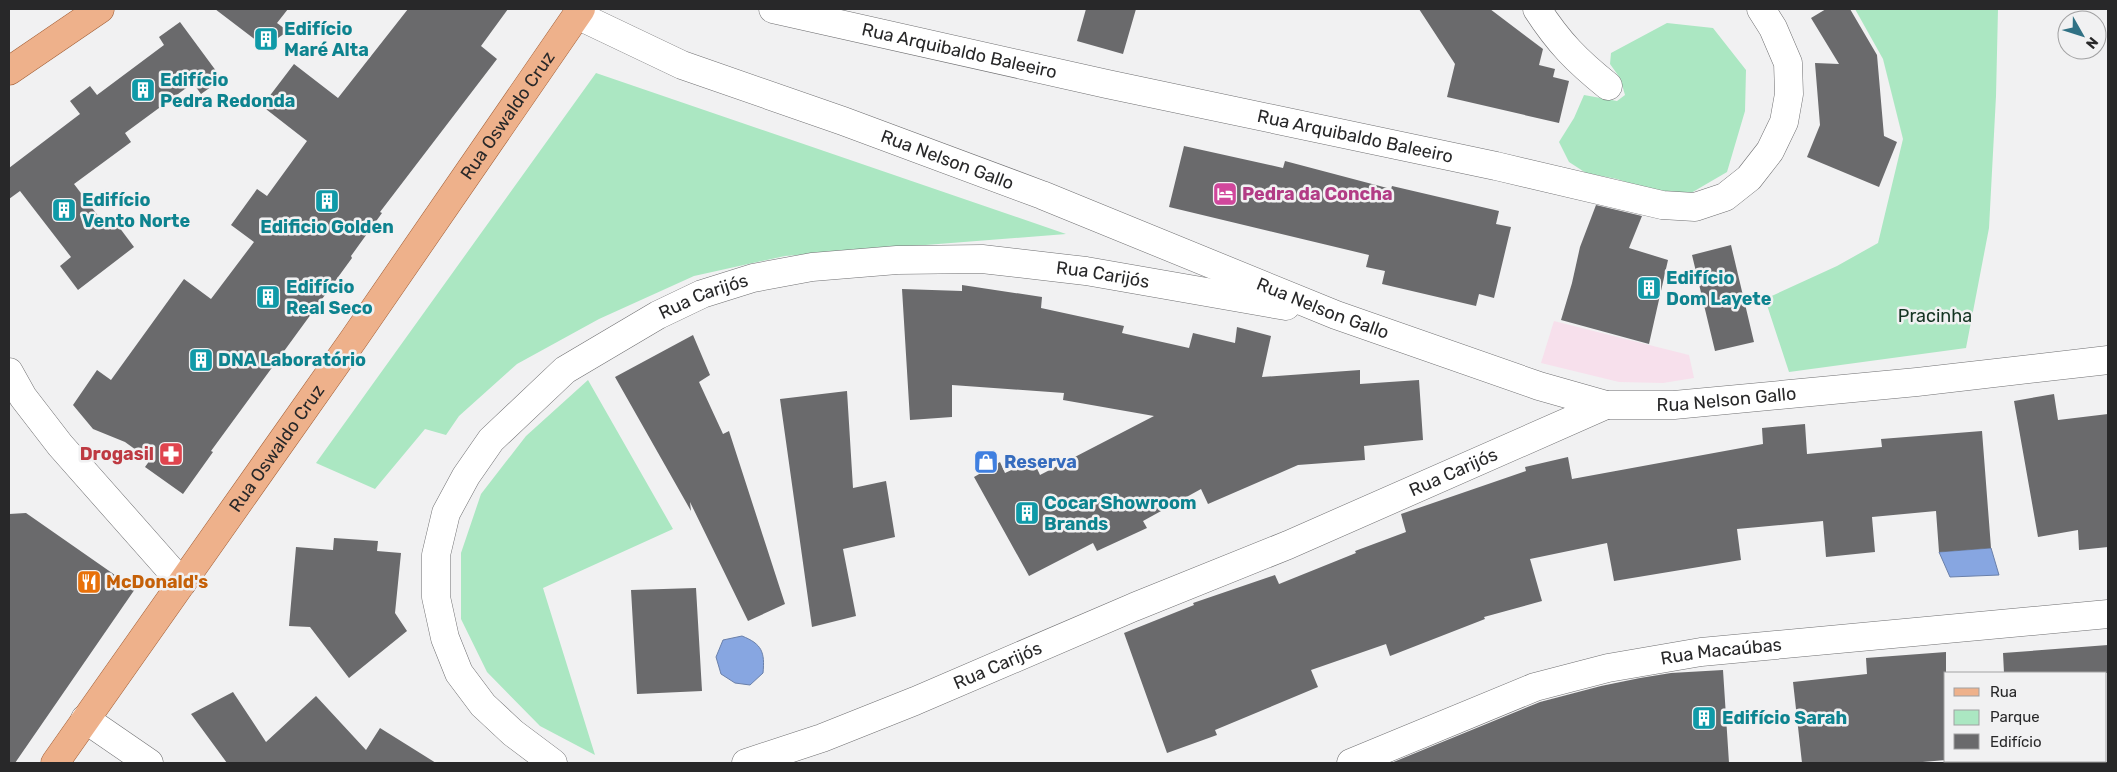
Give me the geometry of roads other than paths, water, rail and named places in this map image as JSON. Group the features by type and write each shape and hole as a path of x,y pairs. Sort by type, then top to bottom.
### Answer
{"main road":[{"path":"9,71 100,9"},
{"name":"Rua Oswaldo Cruz","path":"55,763 353,340 579,12"}],"street":[{"name":"Rua Arquibaldo Baleeiro","path":"773,9 1117,86 1496,166 1662,205 1695,207 1725,197 1749,178 1770,151 1784,122 1789,94 1788,63 1773,28 1761,9"},
{"path":"1537,9 1552,31 1578,62 1608,86"},
{"name":"Rua Nelson Gallo","path":"579,12 682,65 843,121 1042,195 1336,315 1539,386 1606,405 1674,405 1917,382 2108,360"},
{"name":"Rua Carijós","path":"553,763 513,733 483,705 459,673 445,638 436,597 436,555 446,513 466,476 491,440 565,370 609,343 658,315 702,294 753,278 812,267 897,260 982,259 1086,272 1336,315"},
{"path":"9,372 23,397 60,445 182,583"},
{"name":"Rua Carijós","path":"746,763 822,738 915,701 1134,607 1288,545 1606,405"},
{"name":"Rua Macaúbas","path":"1351,763 1535,687 1608,668 1701,652 2108,614"},
{"path":"85,720 149,763"}],"water":[{"path":"1991,548 1999,575 1950,577 1939,552"},
{"path":"742,636 754,642 763,654 763,673 750,685 735,683 721,674 716,657 723,640"}],"place":[{"name":"Edifício Maré Alta","path":"266,39"},
{"name":"Edifício Pedra Redonda","path":"143,90"},
{"name":"Pedra da Concha","path":"1225,194"},
{"name":"Edificio Golden","path":"327,201"},
{"name":"Edifício Vento Norte","path":"64,210"},
{"name":"Edifício Dom Layete","path":"1649,288"},
{"name":"Edifício Real Seco","path":"268,297"},
{"name":"DNA Laboratório","path":"201,360"},
{"name":"Drogasil","path":"171,454"},
{"name":"Reserva","path":"986,462"},
{"name":"Cocar Showroom Brands","path":"1027,513"},
{"name":"McDonald's","path":"89,582"},
{"name":"Edifício Sarah","path":"1704,718"}],"park label":[{"name":"Pracinha","path":"1935,316"}]}
